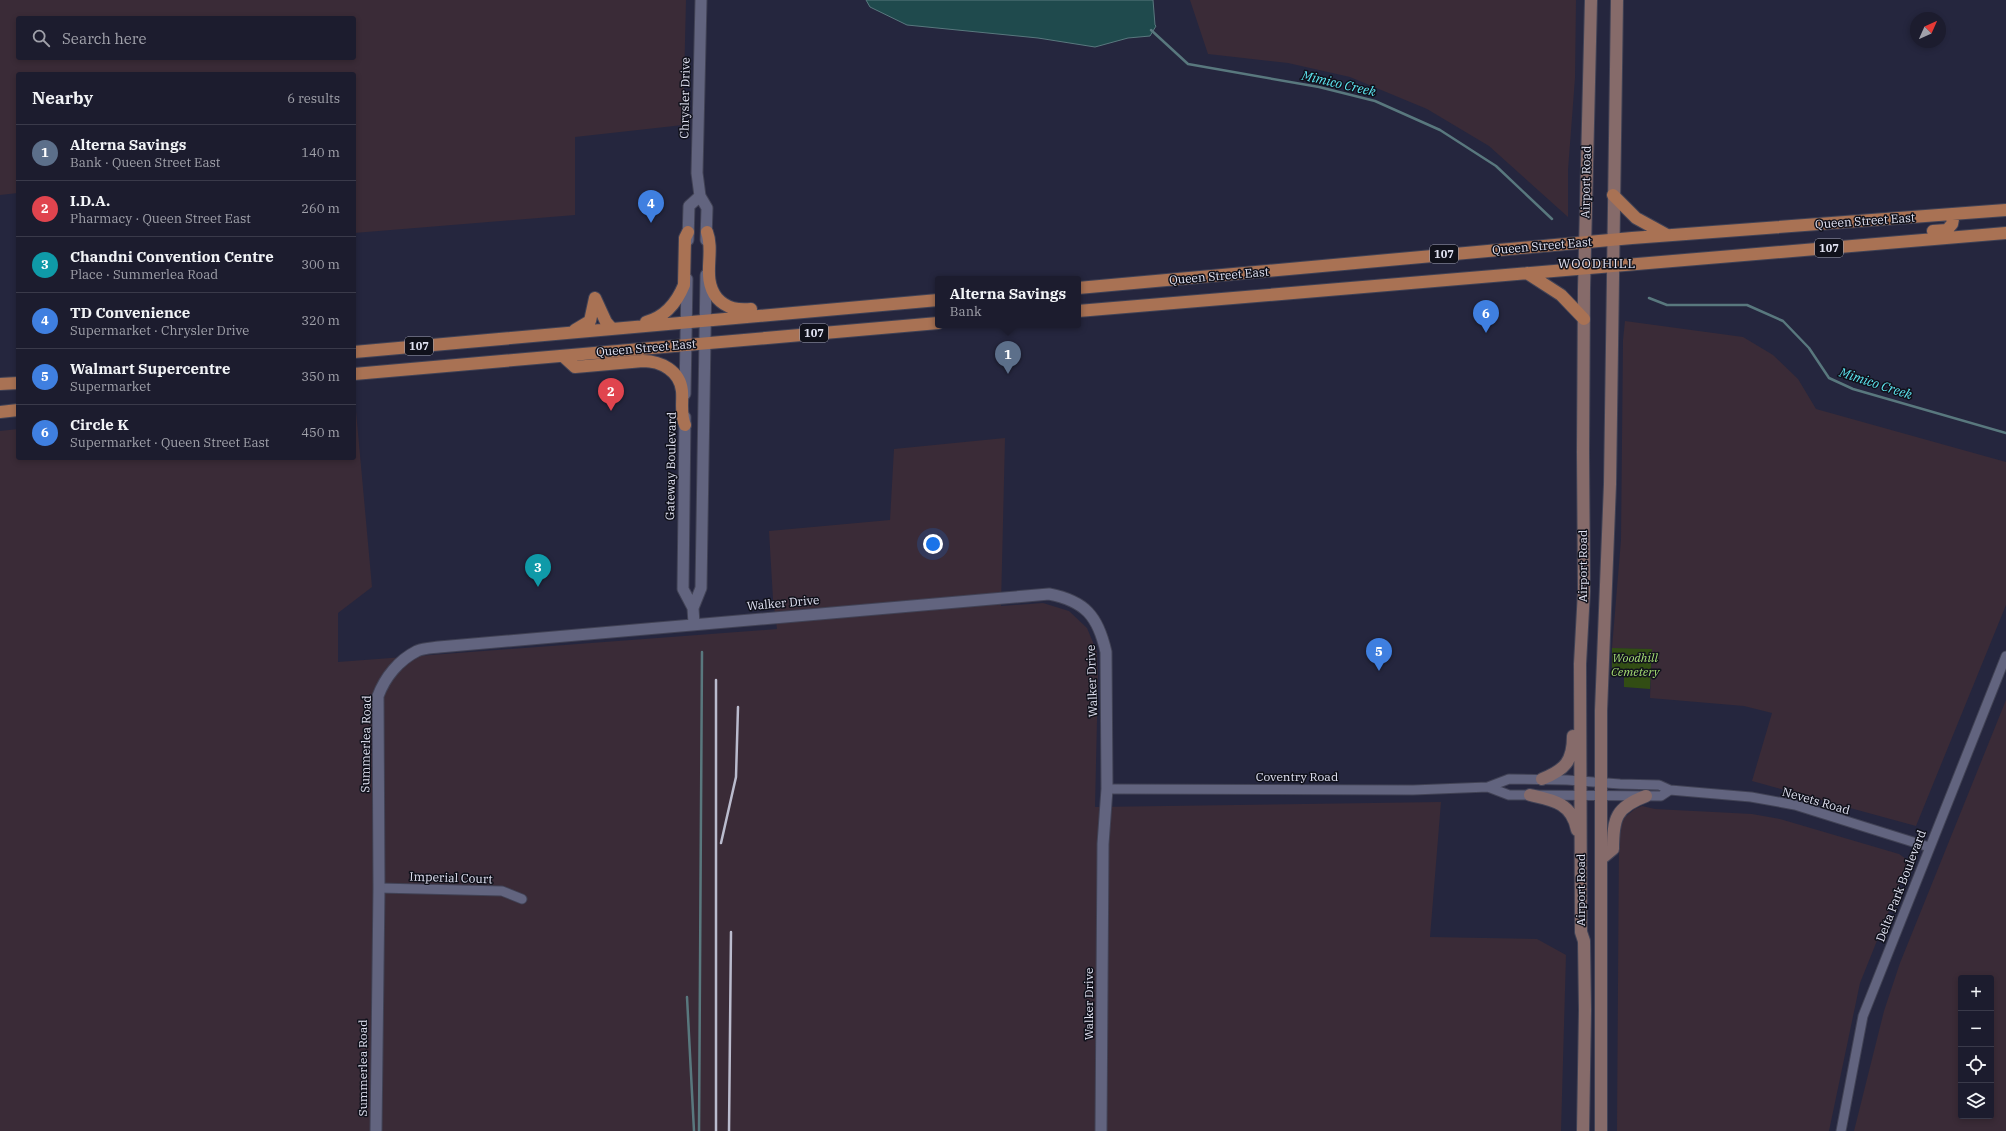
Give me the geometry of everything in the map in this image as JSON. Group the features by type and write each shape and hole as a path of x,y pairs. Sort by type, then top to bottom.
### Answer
{"main road":[{"name":"Airport Road","path":"1583,1131 1585,1010 1584,941 1581,932 1580,664 1584,591 1584,319 1591,0"},
{"name":"Airport Road","path":"1601,1131 1601,711 1610,484 1612,240 1617,0"},
{"path":"1613,195 1636,218 1667,235"},
{"name":"Queen Street East","path":"1081,288 1667,235 2006,210"},
{"path":"1912,240 1918,232 1947,230 1952,224 1954,214"},
{"path":"571,333 590,321 596,298 606,322 612,329 617,326 640,323 663,314 675,301 684,285 685,238 688,232"},
{"path":"706,232 709,238 709,284 721,302 736,309 786,306 794,313"},
{"name":"Queen Street East","path":"1081,311 2006,233"},
{"path":"1527,273 1561,295 1584,319"},
{"name":"Queen Street East","path":"356,352 935,300"},
{"name":"Queen Street East","path":"356,374 935,323"},
{"path":"563,356 575,367 643,361 652,361 666,366 677,377 680,384 682,419 684,425"},
{"path":"0,384 16,383"},
{"path":"0,412 16,410"},
{"path":"1542,779 1558,772 1567,764 1572,755 1574,726 1580,714"},
{"path":"1530,795 1553,800 1569,811 1576,825 1581,847"},
{"path":"1601,859 1613,849 1613,830 1619,812 1632,801 1646,796"}],"street":[{"name":"Chrysler Drive","path":"701,0 697,114 697,173 700,196 706,208 705,343"},
{"path":"686,322 689,206 700,196"},
{"name":"Gateway Boulevard","path":"686,322 683,589 693,608 694,624"},
{"name":"Gateway Boulevard","path":"693,608 702,588 705,343"},
{"name":"Walker Drive","path":"694,624 1049,594 1064,597 1081,604 1092,614 1102,633 1106,652 1107,789 1103,844 1101,1131"},
{"name":"Summerlea Road","path":"376,1131 379,888 378,696 383,682 404,660 419,650 694,624"},
{"name":"Delta Park Boulevard","path":"1842,1131 1863,1016 2006,656"},
{"name":"Coventry Road","path":"1107,789 1413,790 1488,787 1509,779 1542,779 1601,783"},
{"name":"Nevets Road","path":"1601,783 1659,785 1670,790 1747,796 1795,805 1929,848"},
{"name":"Coventry Road","path":"1488,787 1509,795 1601,796"},
{"name":"Nevets Road","path":"1601,796 1661,796 1670,790"},
{"name":"Imperial Court","path":"379,888 502,892 522,899"}],"shaded area":[{"path":"0,0 686,0 683,125 575,137 575,215 356,233 356,72 16,72 16,193 0,195"},
{"path":"866,0 1153,0 1156,26 1150,36 1128,38 1095,47 1038,38 907,25 870,7"},
{"path":"1190,0 1576,0 1575,78 1568,170 1568,217 1489,146 1427,109 1350,77 1288,63 1208,54"},
{"path":"1625,321 1743,337 1773,355 1798,379 1816,409 2006,462 2006,605 1916,826 1752,781 1772,713 1744,706 1650,698 1652,649 1612,648 1621,540 1623,340"},
{"path":"356,411 372,587 338,613 338,662 777,629 773,599 769,531 890,520 894,449 1005,438 1001,606 1043,603 1069,611 1087,628 1097,652 1098,677 1095,807 1441,802 1430,937 1537,939 1566,955 1561,1131 0,1131 0,431 16,429 16,460 356,460"},
{"path":"2006,700 2006,1131 1854,1131 1884,1011 1900,963"},
{"path":"1642,806 1655,809 1752,814 1780,819 1899,854 1909,861 1860,983 1829,1131 1617,1131 1619,836 1621,825 1625,817 1635,809"}],"green space":[{"name":"Woodhill Cemetery","path":"1612,648 1652,649 1650,689 1624,687 1624,676 1612,676"}],"waterway":[{"name":"Mimico Creek","path":"1151,30 1188,64 1319,87 1375,101 1440,130 1496,166 1552,219"},
{"name":"Mimico Creek","path":"1649,298 1667,305 1747,305 1783,321 1809,348 1829,378 1853,389 2006,433"},
{"path":"699,1131 702,652"},
{"path":"687,997 694,1131"}],"railway":[{"path":"716,680 716,1131"},
{"path":"721,843 736,777 738,707"},
{"path":"729,1131 731,932"}],"place":[{"name":"TD Convenience","path":"651,223"},
{"name":"Circle K","path":"1486,333"},
{"name":"Alterna Savings","path":"1008,374"},
{"name":"I.D.A.","path":"611,411"},
{"name":"Chandni Convention Centre","path":"538,587"},
{"name":"Walmart Supercentre","path":"1379,671"}],"district":[{"name":"WOODHILL","path":"1597,263"}]}
